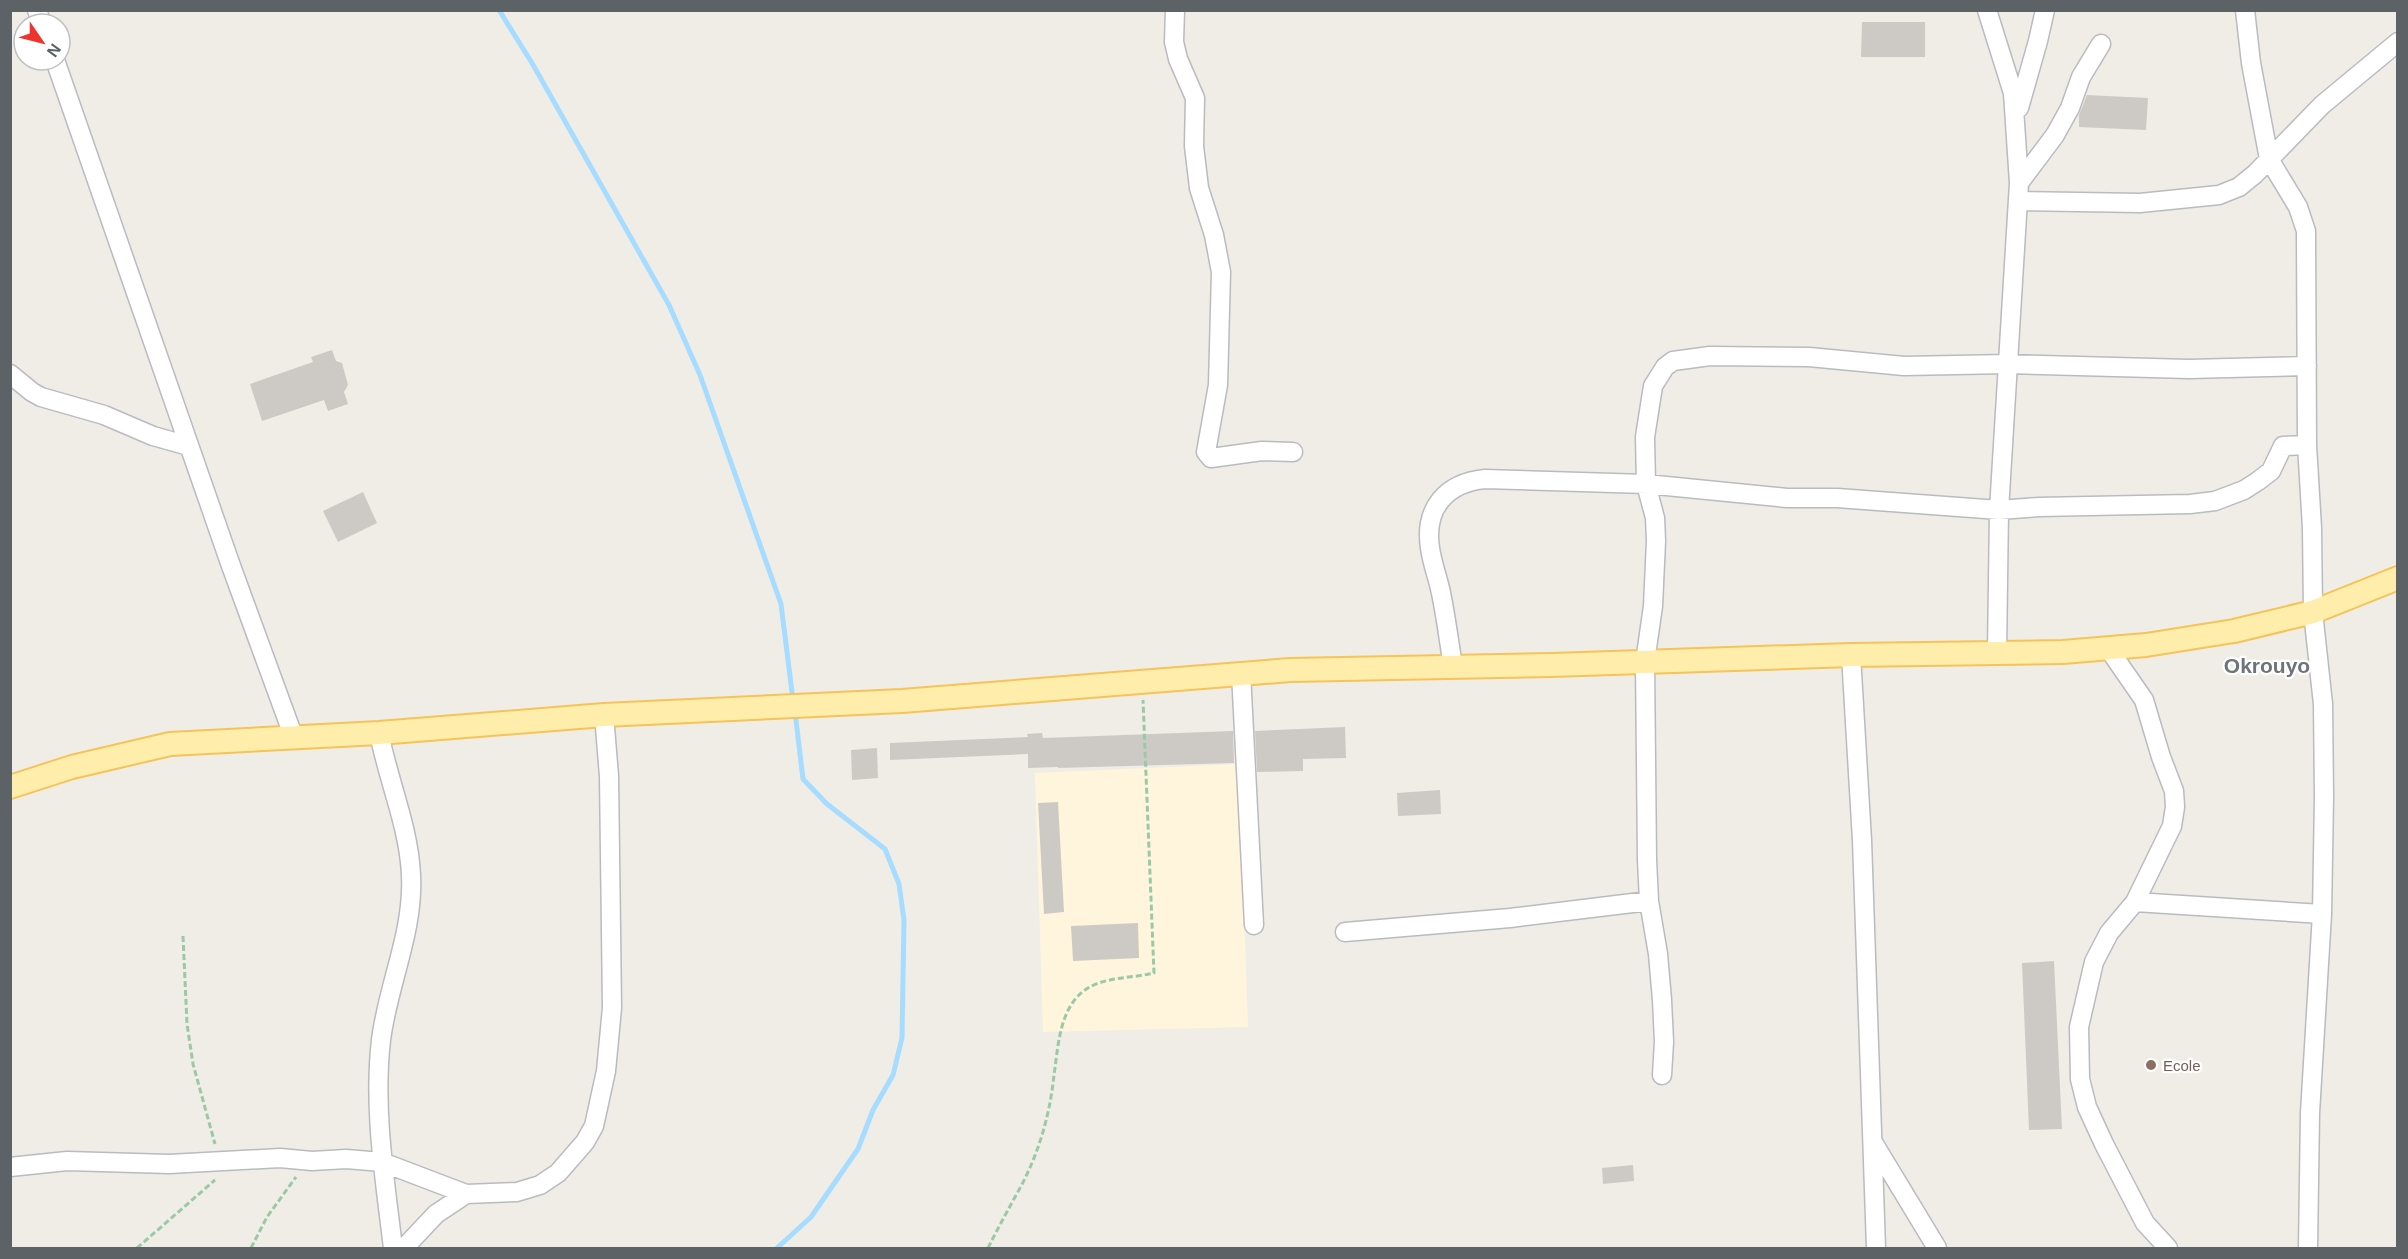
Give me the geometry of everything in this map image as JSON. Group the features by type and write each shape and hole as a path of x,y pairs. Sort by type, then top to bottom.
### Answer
{"main road":[{"path":"10,787 72,766 170,744 379,733 604,715 902,701 1240,673 1851,655 2063,652 2146,645 2234,631 2313,612 2397,578"}],"street":[{"path":"1175,10 1174,42 1178,58 1195,98 1194,146 1199,188 1214,235 1221,272 1218,385 1206,452 1211,458 1262,451 1293,452"},
{"path":"1987,10 2013,93 2019,192 1999,510 1997,653"},
{"path":"1997,38 2002,10"},
{"path":"2016,116 2045,10"},
{"path":"2245,10 2251,63 2269,159 2298,207 2306,231 2307,445 2312,528 2313,612 2323,704 2324,797 2322,914 2310,1113 2308,1248"},
{"path":"2019,192 2140,203 2219,195 2239,187 2255,174 2322,105 2397,42"},
{"path":"2019,192 2070,108 2081,77 2101,44"},
{"path":"59,72 189,446 294,738"},
{"path":"1662,1075 1664,1042 1662,1000 1658,954 1649,901 1645,796 1645,662 1653,606 1656,541 1655,518 1646,484 1645,436 1653,386 1665,367 1673,361 1710,356 1809,357 1857,363 1914,366 2008,364 2189,369 2307,366"},
{"path":"10,374 41,397 104,415 153,436 189,446"},
{"path":"1453,666 1429,530 1433,514 1442,497 1453,487 1469,480 1485,478 1646,484 1787,498 1837,498 1999,510 2190,504 2215,501 2244,490 2267,476 2283,446 2307,445"},
{"path":"2108,648 2144,700 2174,791 2175,807 2172,826 2135,902 2109,933 2094,962 2079,1027 2080,1079 2087,1107 2145,1223 2168,1248"},
{"path":"1851,655 1862,840 1876,1248"},
{"path":"1240,673 1254,925"},
{"path":"10,1167 67,1161 169,1164 280,1158 312,1161 345,1159 382,1161 466,1194 517,1192 540,1185 558,1173 585,1142 594,1126 604,1081 612,1008 609,776 604,715"},
{"path":"379,733 385,765 405,837 411,874 410,916 381,1039 378,1085 382,1161 393,1248"},
{"path":"1345,932 1488,920 1649,901"},
{"path":"2135,902 2322,914"},
{"path":"1873,1142 1937,1248"},
{"path":"404,1248 436,1214 466,1194"}],"path":[{"path":"988,1248 1021,1187 1038,1147 1048,1113 1058,1044 1065,1018 1072,1004 1082,992 1093,986 1117,978 1136,978 1154,973 1142,680"},
{"path":"137,1248 228,1161 191,1054 187,1024 183,936"},
{"path":"251,1248 267,1217 294,1179 312,1161"}],"shaded area":[{"path":"1239,764 1248,1027 1043,1032 1035,773"}],"building":[{"path":"1862,22 1925,22 1925,57 1861,57"},
{"path":"2087,95 2148,98 2146,130 2079,127 2079,115"},
{"path":"332,350 336,361 342,363 348,385 344,392 348,404 328,411 324,400 262,421 250,384 313,362 311,357"},
{"path":"363,492 377,523 338,542 323,511"},
{"path":"1345,727 1346,758 1303,759 1303,771 1257,772 1255,731"},
{"path":"1233,731 1234,763 1028,768 1028,754 890,760 890,743 1028,737 1027,734 1042,733 1043,738"},
{"path":"877,748 878,778 852,780 851,750"},
{"path":"1440,790 1441,814 1398,816 1397,793"},
{"path":"1058,802 1064,912 1044,914 1038,803"},
{"path":"1138,923 1139,958 1073,961 1071,926"},
{"path":"2054,961 2062,1129 2029,1130 2022,963"},
{"path":"1633,1165 1634,1181 1603,1184 1602,1168"}],"waterway":[{"path":"499,10 532,63 669,305 700,375 781,604 793,700"},
{"path":"777,1248 811,1217 858,1149 873,1110 893,1075 902,1038 904,920 899,884 885,849 827,804 803,779 795,712"}],"place":[{"name":"Ecole","path":"2151,1065"}],"district":[{"name":"Okrouyo","path":"2267,665"}]}
